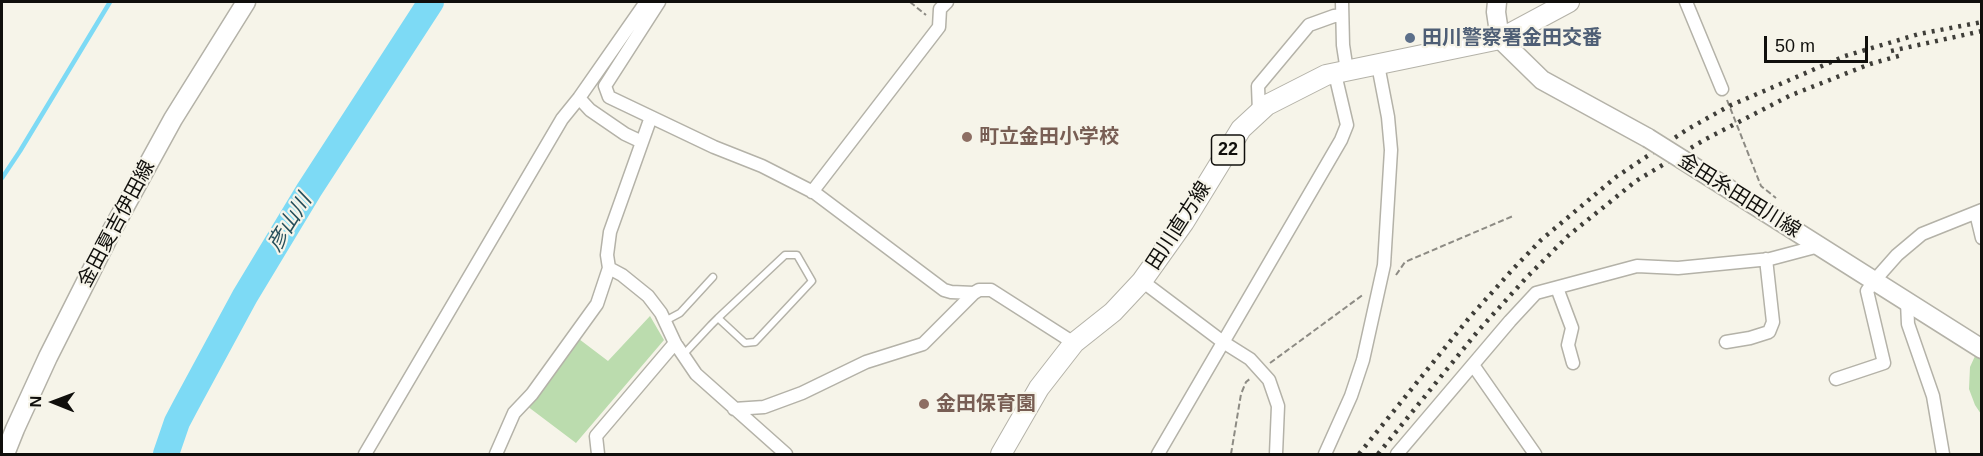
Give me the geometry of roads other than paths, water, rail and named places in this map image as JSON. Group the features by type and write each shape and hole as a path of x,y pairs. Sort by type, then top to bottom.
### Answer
{"main road":[{"name":"金田夏吉伊田線","path":"5,454 43,368 111,232 173,118 246,2"},
{"path":"1497,2 1496,12 1500,39"},
{"name":"田川直方線","path":"1001,454 1039,388 1074,343 1113,312 1142,281 1184,222 1241,129 1267,105 1326,75 1500,39 1569,2"},
{"name":"金田糸田田川線","path":"1500,39 1542,80 1648,138 1982,349"}],"street":[{"path":"365,454 562,119 646,2"},
{"path":"659,2 605,86 609,98 714,147 762,166 812,192 944,290 951,292 992,290 1074,343"},
{"path":"812,192 939,27 940,9 947,2"},
{"path":"1158,454 1341,140 1347,125 1341,73 1342,2"},
{"path":"1686,2 1722,89"},
{"path":"1259,112 1258,86 1309,25 1342,15"},
{"path":"1325,454 1352,396 1363,360 1384,265 1391,150 1388,117 1378,65"},
{"path":"579,98 590,110 625,134 642,142"},
{"path":"496,454 514,413 532,394 597,304 609,268 607,255 610,232 651,117"},
{"path":"1836,379 1884,363 1867,291 1897,255 1922,234 1979,212 1982,238"},
{"path":"1401,453 1536,293 1637,266 1678,268 1766,259 1819,246"},
{"path":"1726,342 1768,332 1773,322 1766,259"},
{"path":"609,268 622,275 648,296 696,374 786,454"},
{"path":"1142,281 1223,342 1250,359 1269,380 1278,406 1276,454"},
{"path":"1557,288 1572,328 1568,345 1573,363"},
{"path":"734,410 764,407 802,393 866,362 923,344 974,292"},
{"path":"1907,302 1908,324 1933,396 1943,454"},
{"path":"598,454 596,436 675,343"},
{"path":"1473,365 1535,454"}],"lane":[{"path":"683,355 718,318 784,255 797,255 812,281 755,342 745,344 718,318"},
{"path":"665,321 680,313 713,277"}],"waterway":[{"path":"2,178 110,2"},
{"name":"彦山川","path":"166,454 177,422 245,296 309,190 431,2"}],"railway":[{"path":"1359,454 1469,318 1514,268 1541,240 1616,177 1688,129 1729,106 1845,56 1919,34 1982,22"},
{"path":"1891,51 1982,31"},
{"path":"1378,454 1478,331 1526,278 1569,235 1636,181 1704,140 1789,96 1870,64 1902,55"}],"place":[{"name":"田川警察署金田交番","path":"1410,38"},
{"name":"町立金田小学校","path":"967,137"},
{"name":"金田保育園","path":"924,404"}]}
